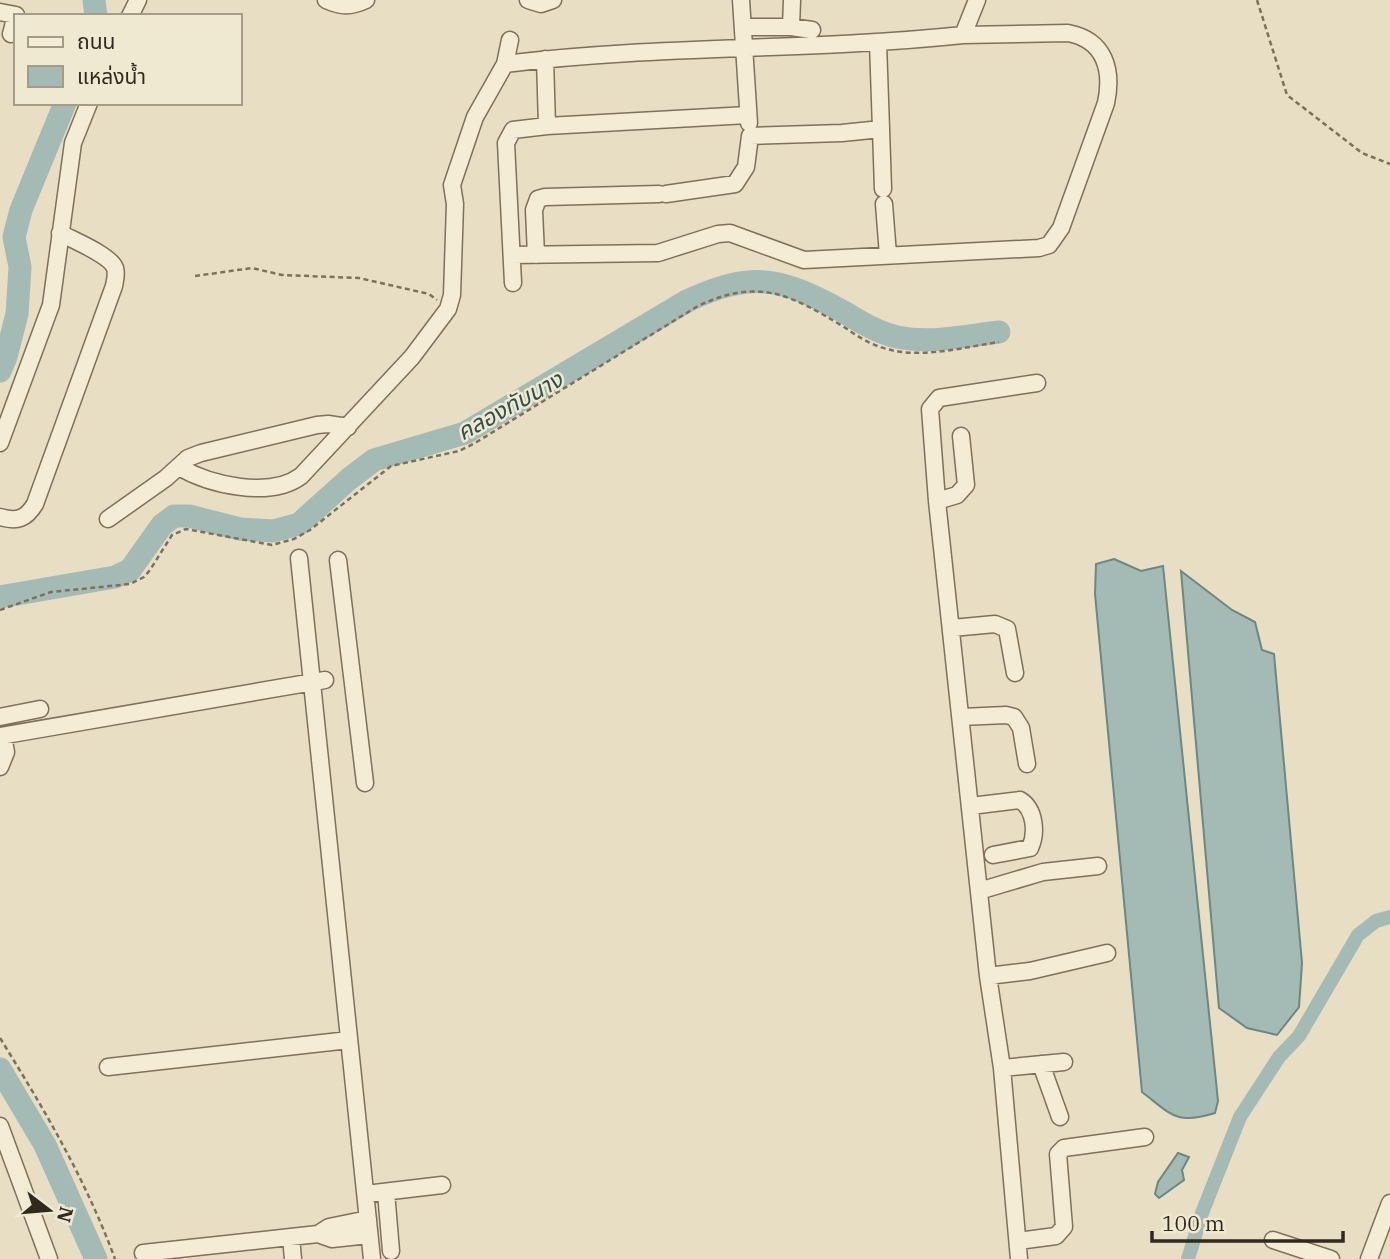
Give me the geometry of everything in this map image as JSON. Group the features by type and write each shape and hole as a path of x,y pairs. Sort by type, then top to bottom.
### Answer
{"street":[{"path":"327,0 338,5 354,6 366,0"},
{"path":"528,0 541,4 553,0"},
{"path":"536,255 534,210 538,199 663,194 735,184 746,167 750,136 741,0"},
{"path":"791,27 792,0"},
{"path":"963,35 977,0"},
{"path":"11,34 14,23"},
{"path":"743,27 791,27 811,30"},
{"path":"505,64 545,59 878,43 963,35 1068,33 1089,39 1097,47 1108,69 1109,88 1072,202 1061,228 1049,246 804,260 730,233 718,234 659,253 512,255"},
{"path":"179,467 234,486 260,488 290,484 301,476 412,357 448,309 452,295 452,185 475,117 505,64 510,40"},
{"path":"878,43 888,254"},
{"path":"545,59 547,126"},
{"path":"0,443 51,304 73,143 88,105"},
{"path":"513,284 506,143 513,130 748,114"},
{"path":"750,136 881,129"},
{"path":"0,517 22,519 35,504 114,286 114,265 60,233"},
{"path":"1019,1259 1002,1068 988,976 930,422 933,403 939,398 1037,383"},
{"path":"108,519 188,458 201,453 317,425 348,427"},
{"path":"937,501 957,495 965,485 961,436"},
{"path":"299,558 323,680 349,1040 372,1259"},
{"path":"338,560 365,783"},
{"path":"951,628 995,624 1007,629 1015,673"},
{"path":"0,767 6,752 1,736 351,677"},
{"path":"0,717 40,709"},
{"path":"961,717 1014,717 1021,728 1027,764"},
{"path":"971,806 1020,800 1030,809 1035,835 1030,848 993,855"},
{"path":"979,891 1043,872 1098,866"},
{"path":"988,976 1030,971 1107,953"},
{"path":"108,1067 349,1040"},
{"path":"1002,1068 1064,1062"},
{"path":"1041,1064 1060,1117"},
{"path":"0,1126 49,1259"},
{"path":"1018,1241 1056,1236 1064,1227 1058,1164 1058,1153 1064,1148 1145,1137"},
{"path":"366,1195 442,1185"},
{"path":"386,1192 391,1251"},
{"path":"1369,1259 1390,1203"},
{"path":"143,1253 218,1252 318,1234 331,1239 369,1227"},
{"path":"291,1237 293,1259"},
{"path":"1273,1240 1331,1259"}],"path":[{"path":"1257,0 1287,95 1362,153 1390,164"},
{"path":"195,276 253,268 282,275 359,278 429,294 448,309"},
{"path":"0,610 51,592 130,584 144,577 150,570 172,535 186,529 272,544 294,539 310,530 391,466 459,451 475,443 698,306 716,298 751,291 782,294 807,305 874,345 902,352 935,351 999,342"},
{"path":"0,1038 65,1147 104,1228 115,1259"}],"water":[{"path":"1114,559 1141,571 1163,566 1218,1101 1215,1113 1191,1118 1175,1116 1142,1092 1095,594 1096,564"},
{"path":"1181,571 1232,610 1255,622 1262,650 1274,654 1302,963 1299,1007 1277,1035 1247,1028 1219,1008"},
{"path":"1178,1153 1189,1157 1182,1170 1184,1180 1159,1198 1155,1194 1158,1182"}],"waterway":[{"path":"94,0 96,14"},
{"path":"0,371 17,314 20,267 14,237 21,210 64,105"},
{"name":"คลองทับนาง","path":"0,597 115,577 130,570 162,525 174,516 189,516 240,529 273,531 299,524 374,460 465,433 687,301 731,285 749,282 784,285 822,300 876,330 897,337 936,340 999,332"},
{"path":"1188,1259 1202,1213 1240,1117 1279,1057 1299,1036 1358,935 1376,921 1390,917"},
{"path":"0,1069 45,1145 96,1259"}]}
